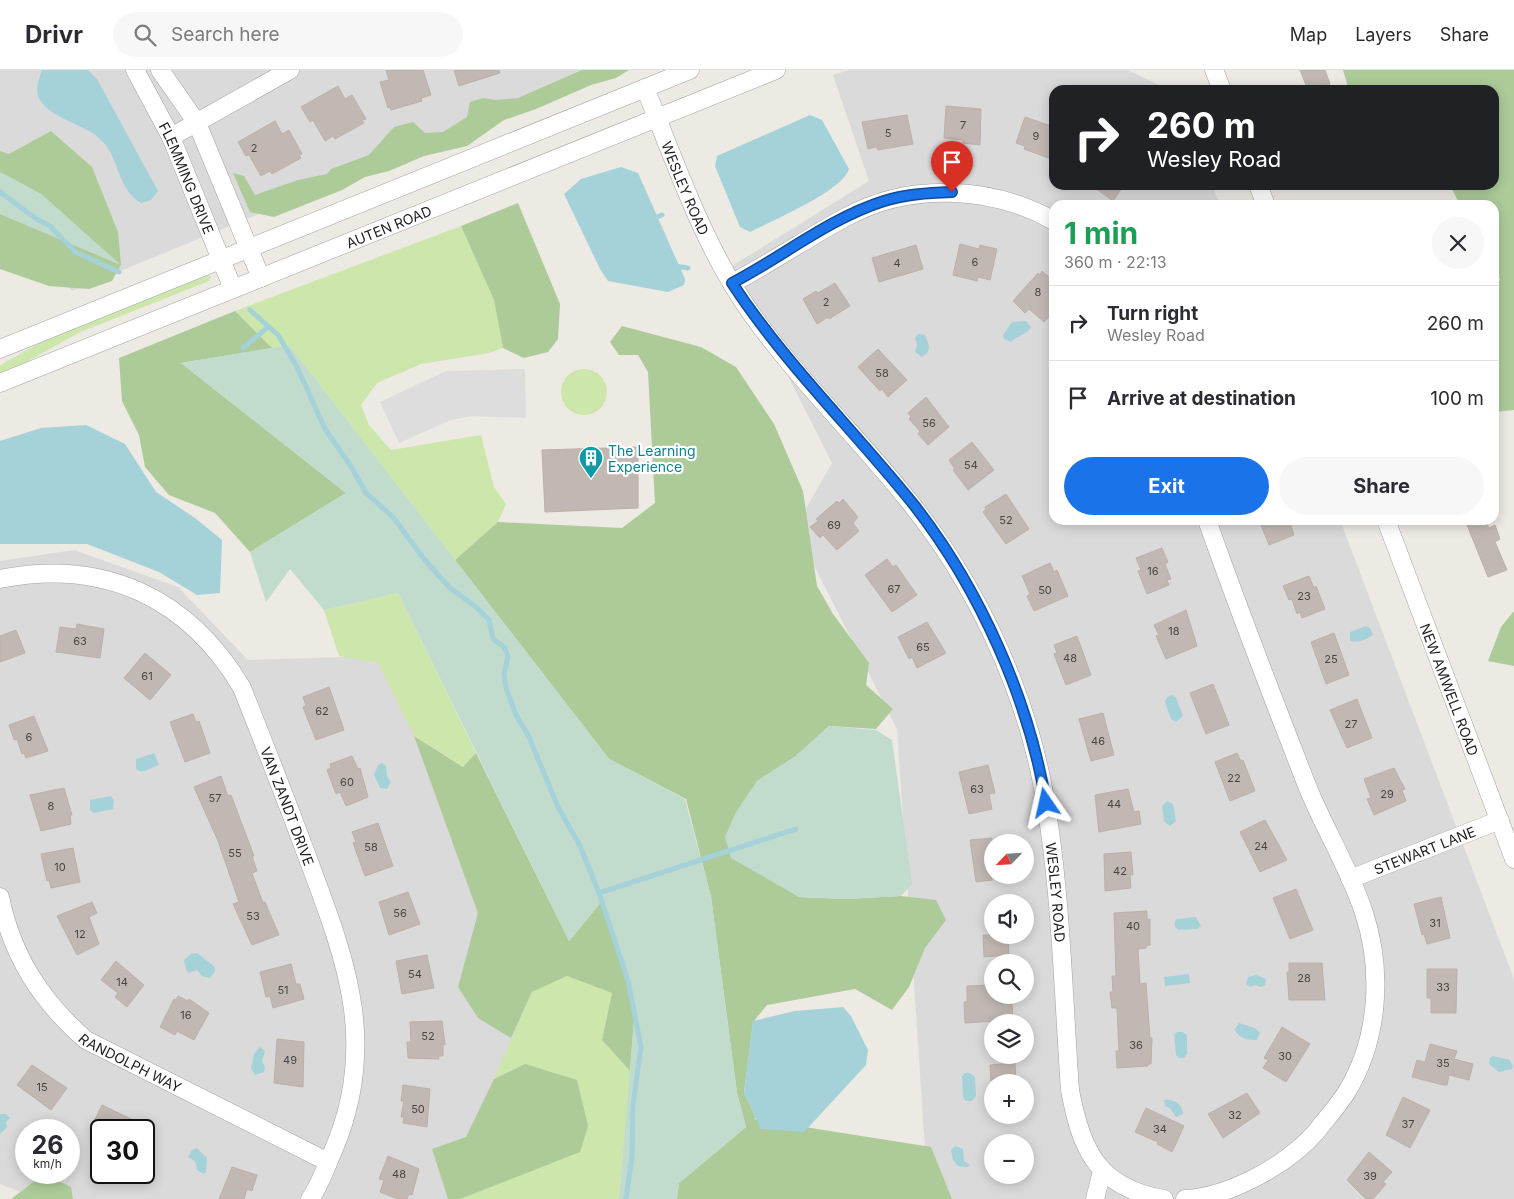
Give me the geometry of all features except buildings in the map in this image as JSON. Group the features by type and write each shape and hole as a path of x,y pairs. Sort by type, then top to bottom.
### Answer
{"street":[{"name":"FLEMMING DRIVE","path":"135,70 171,137 233,289"},
{"name":"FLEMMING DRIVE","path":"160,70 197,123 260,278"},
{"path":"171,137 290,70"},
{"path":"0,349 690,70"},
{"name":"AUTEN ROAD","path":"0,383 776,70"},
{"path":"1214,70 1220,85"},
{"name":"WESLEY ROAD","path":"645,88 705,234 732,283 776,347 915,506 948,553 991,632 1028,730 1043,786 1051,837 1070,1090 1076,1124 1084,1144 1102,1171 1121,1185 1145,1196 1164,1199"},
{"path":"732,283 848,216 884,201 918,194 952,192 983,196 1012,203 1049,219"},
{"path":"1185,1199 1195,1198 1235,1186 1279,1165 1309,1139 1346,1092 1359,1065 1373,1020 1376,984 1372,947 1364,913 1307,785 1209,525"},
{"name":"NEW AMWELL ROAD","path":"1388,525 1514,859"},
{"name":"VAN ZANDT DRIVE","path":"0,579 58,572 92,576 150,596 177,613 204,636 226,662 242,688 297,830 346,965 354,1012 354,1082 345,1124 310,1199"},
{"name":"STEWART LANE","path":"1350,879 1500,820"},
{"name":"RANDOLPH WAY","path":"0,898 12,941 33,981 61,1018 86,1040 328,1162"},
{"path":"1095,1199 1102,1171"}],"shaded area":[{"path":"0,70 608,70 72,291 0,217"},
{"path":"849,70 1128,70 1159,85 1049,85 1049,190 1214,190 1218,200 1049,200 1049,525 1342,525 1514,979 1514,1199 944,1199 925,1149 897,729 795,528 832,463 732,266 869,181 833,75"},
{"path":"525,369 526,418 472,416 451,420 399,443 380,402 446,371"},
{"path":"74,550 178,587 248,660 377,656 469,854 524,1021 460,1199 38,1199 0,1184 0,561"}],"green space":[{"path":"582,70 629,70 616,78 591,85 536,109 504,120 467,146 424,156 389,171 365,177 342,190 274,217 250,212 233,173 244,176 255,195 298,180 327,174 331,169 369,155 394,127 413,122 425,133 443,132 467,117 470,102 483,98 496,100 518,98"},
{"path":"1343,70 1514,70 1514,410 1499,412 1499,200 1458,200 1452,190 1499,190 1499,85 1348,85"},
{"path":"51,131 92,167 118,232 121,265 112,281 89,289 49,286 0,269 0,214 119,264 41,194 0,172 0,151 9,154"},
{"path":"0,172 41,194 121,265 0,214"},
{"path":"518,203 560,304 558,339 548,352 524,358 503,348 494,300 461,226"},
{"path":"461,226 494,300 503,348 489,353 421,364 377,383 361,405 369,425 391,450 481,435 494,487 506,504 498,522 455,560 289,345 272,348 235,311"},
{"path":"208,274 211,277 209,281 78,333 21,365 0,374 0,365 56,334"},
{"path":"235,311 272,348 181,363 346,493 250,552 215,513 169,495 145,467 139,435 122,401 119,358"},
{"path":"622,326 701,347 736,367 774,424 803,491 817,586 833,614 869,663 866,685 893,709 876,729 829,726 796,756 757,781 798,897 846,899 901,896 936,900 946,920 925,948 909,987 892,1010 855,989 767,1005 753,1022 744,1093 756,1118 754,1119 931,1147 952,1199 677,1199 679,1183 746,1127 737,1093 711,897 686,799 609,759 455,560 498,522 622,528 655,503 648,372 638,355 619,355 610,342"},
{"path":"289,345 609,759 685,799 711,897 737,1093 746,1127 679,1183 677,1199 619,1199 635,1008 602,901 569,941 398,593 324,610 290,569 266,602 250,552 346,493 181,363"},
{"path":"584,369 597,373 603,379 607,392 603,405 597,411 584,415 571,411 565,405 561,392 565,379 571,373"},
{"path":"398,593 476,753 464,767 414,736 378,663 339,656 324,610"},
{"path":"1514,611 1514,666 1488,661 1501,627"},
{"path":"829,726 876,730 892,740 912,884 901,896 846,899 799,897 731,858 725,837 736,812 757,781 796,756"},
{"path":"414,736 463,767 476,753 569,941 602,901 635,1008 630,1071 602,1040 612,993 567,976 532,992 511,1038 478,1018 458,987 478,913"},
{"path":"567,976 612,993 602,1040 630,1071 619,1199 460,1199 580,1151 525,1064 494,1079 532,992"},
{"path":"525,1064 577,1080 588,1126 580,1152 460,1199 448,1199 432,1149 466,1137 494,1079"},
{"path":"31,1184 65,1184 71,1187 73,1199 11,1199"}],"water":[{"path":"42,70 88,70 97,79 158,191 151,200 141,203 127,190 112,156 103,142 88,130 53,113 40,100 37,93"},
{"path":"810,115 822,120 849,169 844,178 821,196 750,232 740,227 715,166 717,156"},
{"path":"621,167 638,173 685,279 684,285 668,292 608,281 600,269 564,194 581,179"},
{"path":"1026,321 1031,327 1027,331 1011,342 1004,339 1003,335 1012,322"},
{"path":"918,334 925,335 929,346 928,352 922,357 915,352 917,345 915,338"},
{"path":"86,425 125,444 156,492 195,518 222,540 220,593 197,595 159,572 87,544 0,544 0,441 41,428"},
{"path":"1366,626 1370,628 1373,634 1371,636 1356,642 1350,641 1350,632"},
{"path":"1172,695 1176,698 1183,716 1176,722 1171,719 1165,702 1167,697"},
{"path":"154,753 159,765 142,772 136,769 136,759"},
{"path":"382,763 386,766 387,776 391,782 387,789 380,788 374,775 378,765"},
{"path":"111,796 114,801 113,809 94,813 90,810 90,800"},
{"path":"1167,801 1173,804 1176,821 1170,826 1164,821 1162,806"},
{"path":"1196,917 1201,926 1197,929 1179,930 1175,927 1177,919"},
{"path":"197,953 214,966 215,972 209,978 202,976 197,970 189,973 186,970 184,960 191,954"},
{"path":"1189,974 1190,983 1165,986 1164,977"},
{"path":"1256,975 1266,979 1265,985 1250,987 1246,984 1248,977"},
{"path":"843,1007 851,1016 868,1050 866,1065 804,1132 761,1129 744,1093 753,1021 795,1011"},
{"path":"1239,1023 1255,1028 1260,1033 1257,1040 1241,1037 1235,1029"},
{"path":"1177,1032 1183,1032 1187,1035 1187,1054 1184,1058 1179,1058 1176,1055 1174,1035"},
{"path":"260,1047 265,1051 262,1061 265,1067 264,1072 255,1075 251,1068 254,1054"},
{"path":"1493,1056 1510,1060 1513,1066 1512,1069 1499,1072 1489,1064 1490,1058"},
{"path":"965,1073 970,1073 975,1077 976,1096 972,1101 966,1101 963,1097 962,1076"},
{"path":"1164,1100 1171,1100 1180,1105 1183,1114 1176,1117 1170,1108 1165,1106"},
{"path":"0,1114 6,1114 10,1118 6,1122 7,1127 0,1134"},
{"path":"955,1146 963,1149 964,1161 970,1165 967,1167 958,1166 953,1160 951,1150"},
{"path":"197,1148 207,1158 206,1172 204,1174 197,1170 195,1161 188,1157 192,1150"}],"waterway":[{"path":"0,192 35,218 50,226 75,252 119,272"},
{"path":"652,219 662,215"},
{"path":"674,266 688,268"},
{"path":"250,310 278,335 297,367 325,429 350,465 366,493 393,517 424,559 449,587 477,608 489,620 493,639 504,647 508,656 504,674 506,688 516,715 529,737 558,807 580,846 599,893 628,981 641,1047 633,1105 632,1156 626,1199"},
{"path":"243,348 268,327"},
{"path":"599,893 796,829"}],"place":[{"name":"The Learning Experience","path":"591,479"}],"route":[{"path":"952,192 918,194 884,201 848,216 760,269 732,283 776,347 915,506 967,585 991,632 1017,695 1031,739 1046,803"}]}
